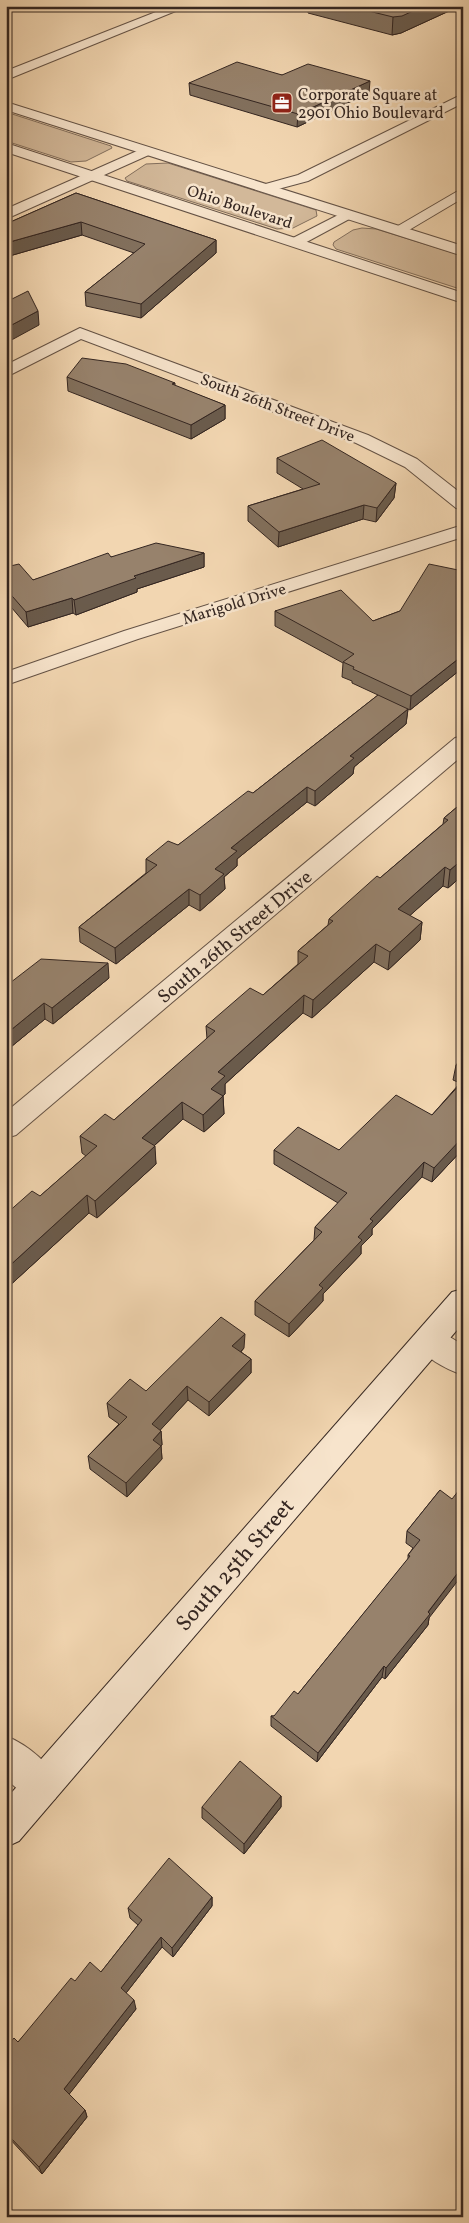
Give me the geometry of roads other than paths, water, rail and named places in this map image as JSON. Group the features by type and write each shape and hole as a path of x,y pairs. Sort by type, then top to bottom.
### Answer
{"street":[{"path":"6,76 182,6"},
{"path":"267,188 303,178 463,98"},
{"name":"Ohio Boulevard","path":"6,106 463,251"},
{"name":"Ohio Boulevard","path":"6,147 463,298"},
{"path":"6,215 146,151"},
{"path":"399,230 463,192"},
{"path":"296,242 348,214"},
{"name":"South 26th Street Drive","path":"6,372 80,333 362,439 411,463 463,504"},
{"name":"Marigold Drive","path":"6,678 130,635 463,531"},
{"name":"South 26th Street Drive","path":"6,1128 463,743"},
{"name":"South 25th Street","path":"6,1828 463,1301"},
{"path":"429,1340 463,1362"},
{"path":"6,1754 42,1786"}],"place":[{"name":"Corporate Square at 2901 Ohio Boulevard","path":"282,103"}]}
